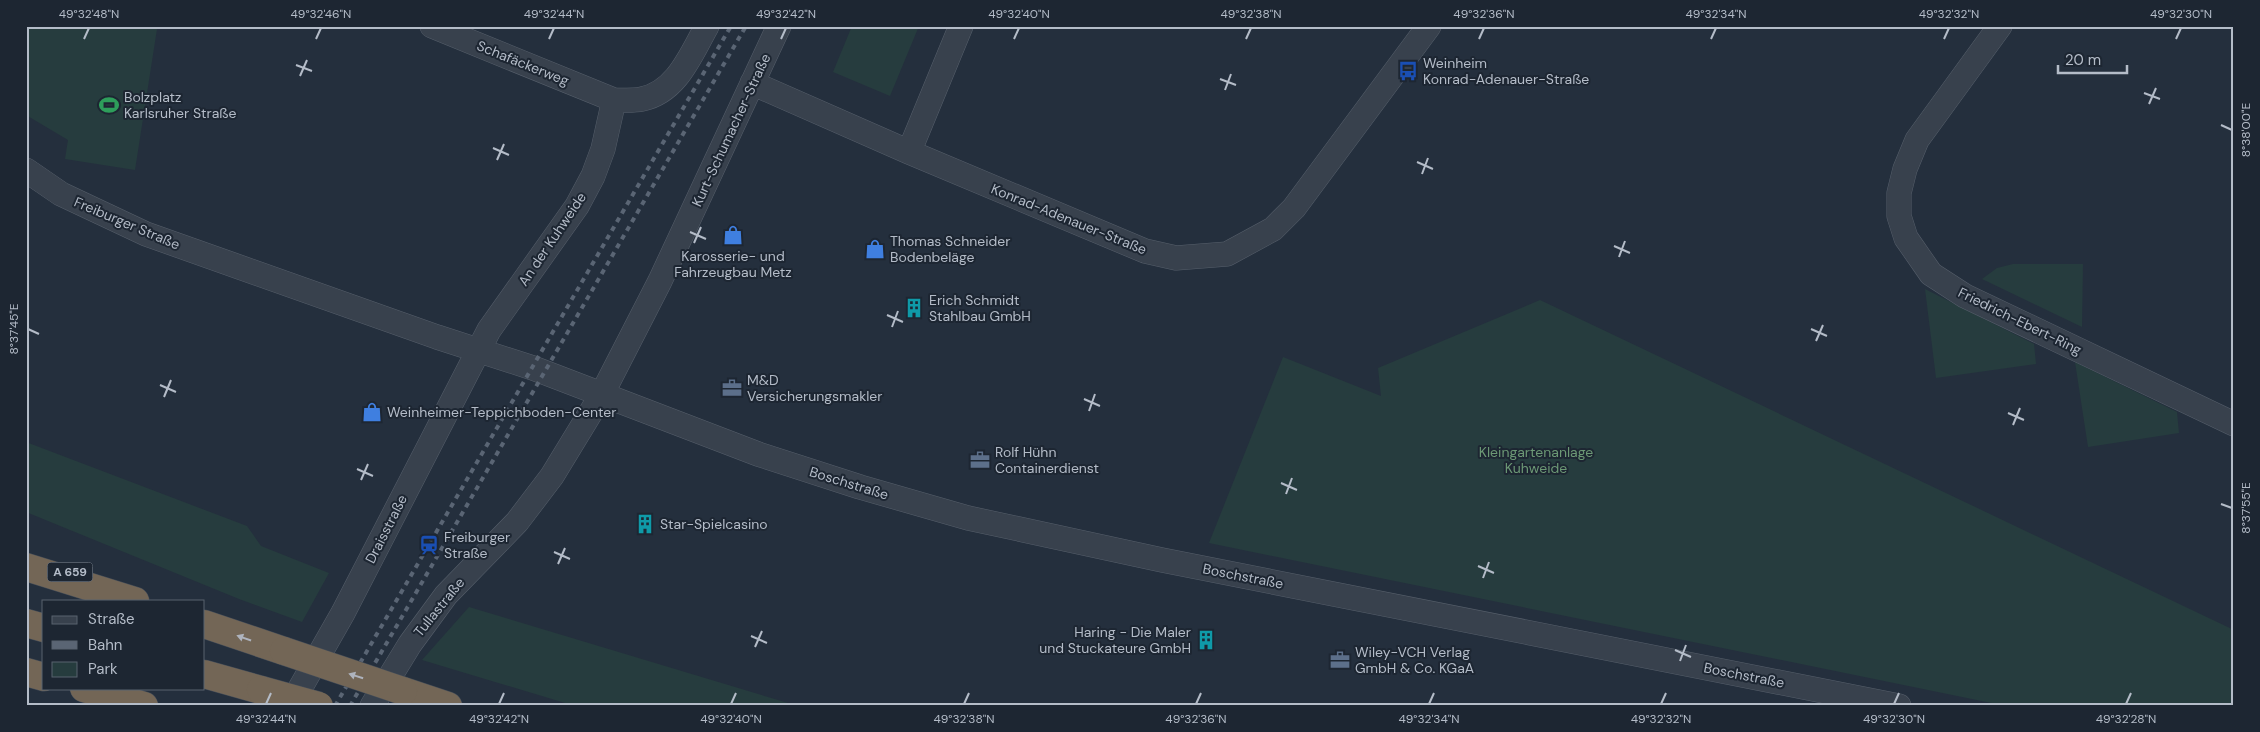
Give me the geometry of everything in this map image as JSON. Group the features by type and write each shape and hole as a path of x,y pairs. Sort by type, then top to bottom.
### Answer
{"highway":[{"name":"A 659","path":"26,551 124,597"},
{"path":"26,567 124,597"},
{"path":"26,623 42,627"},
{"path":"205,624 448,706"},
{"path":"26,672 42,676"},
{"path":"205,674 320,706"},
{"path":"91,690 144,706"}],"street":[{"name":"Schafäckerweg","path":"432,26 614,100"},
{"path":"614,100 641,100 662,92 679,74 707,26"},
{"name":"Kurt-Schumacher-Straße","path":"602,394 660,281 779,26"},
{"path":"909,152 961,26"},
{"name":"Konrad-Adenauer-Straße","path":"752,83 909,152 1144,251 1176,258 1227,254 1273,228 1294,208 1429,26"},
{"name":"Friedrich-Ebert-Ring","path":"2000,26 1917,140 1904,169 1899,193 1899,216 1906,238 1931,274 1965,296 2234,424"},
{"name":"An der Kuhweide","path":"477,350 489,330 577,206 593,176 603,149 614,100"},
{"name":"Freiburger Straße","path":"26,170 60,194 146,234 533,368 602,394"},
{"name":"Draisstraße","path":"290,706 344,613 477,350"},
{"name":"Tullastraße","path":"372,706 410,644 446,595 517,522 552,476 602,394"},
{"name":"Boschstraße","path":"602,394 758,454 860,487 968,518 1162,560 1899,706"}],"green space":[{"name":"Bolzplatz Karlsruher Straße","path":"26,26 136,26 157,29 135,170 65,159 68,140 26,115"},
{"path":"852,26 919,26 890,96 833,72"},
{"path":"2013,264 2083,264 2082,327 1982,279 1997,268"},
{"path":"1925,289 2034,344 2036,364 1936,378"},
{"name":"Kleingartenanlage Kuhweide","path":"1540,300 2234,630 2234,706 2006,706 1209,543 1283,357 1381,396 1378,368"},
{"path":"2075,362 2177,412 2179,433 2088,447"},
{"path":"26,442 247,526 261,546 329,573 302,622 239,599 26,512"},
{"path":"469,607 798,706 575,706 422,660"}],"railway":[{"path":"335,706 731,26"},
{"path":"350,706 746,26"}],"place":[{"name":"Weinheim Konrad-Adenauer-Straße","path":"1408,71"},
{"name":"Bolzplatz Karlsruher Straße","path":"109,105"},
{"name":"Karosserie- und Fahrzeugbau Metz","path":"733,235"},
{"name":"Thomas Schneider Bodenbeläge","path":"875,249"},
{"name":"Erich Schmidt Stahlbau GmbH","path":"914,308"},
{"name":"M&D Versicherungsmakler","path":"732,388"},
{"name":"Weinheimer-Teppichboden-Center","path":"372,412"},
{"name":"Rolf Hühn Containerdienst","path":"980,460"},
{"name":"Star-Spielcasino","path":"645,524"},
{"name":"Freiburger Straße","path":"429,545"},
{"name":"Haring - Die Maler und Stuckateure GmbH","path":"1206,640"},
{"name":"Wiley-VCH Verlag GmbH & Co. KGaA","path":"1340,660"}]}
